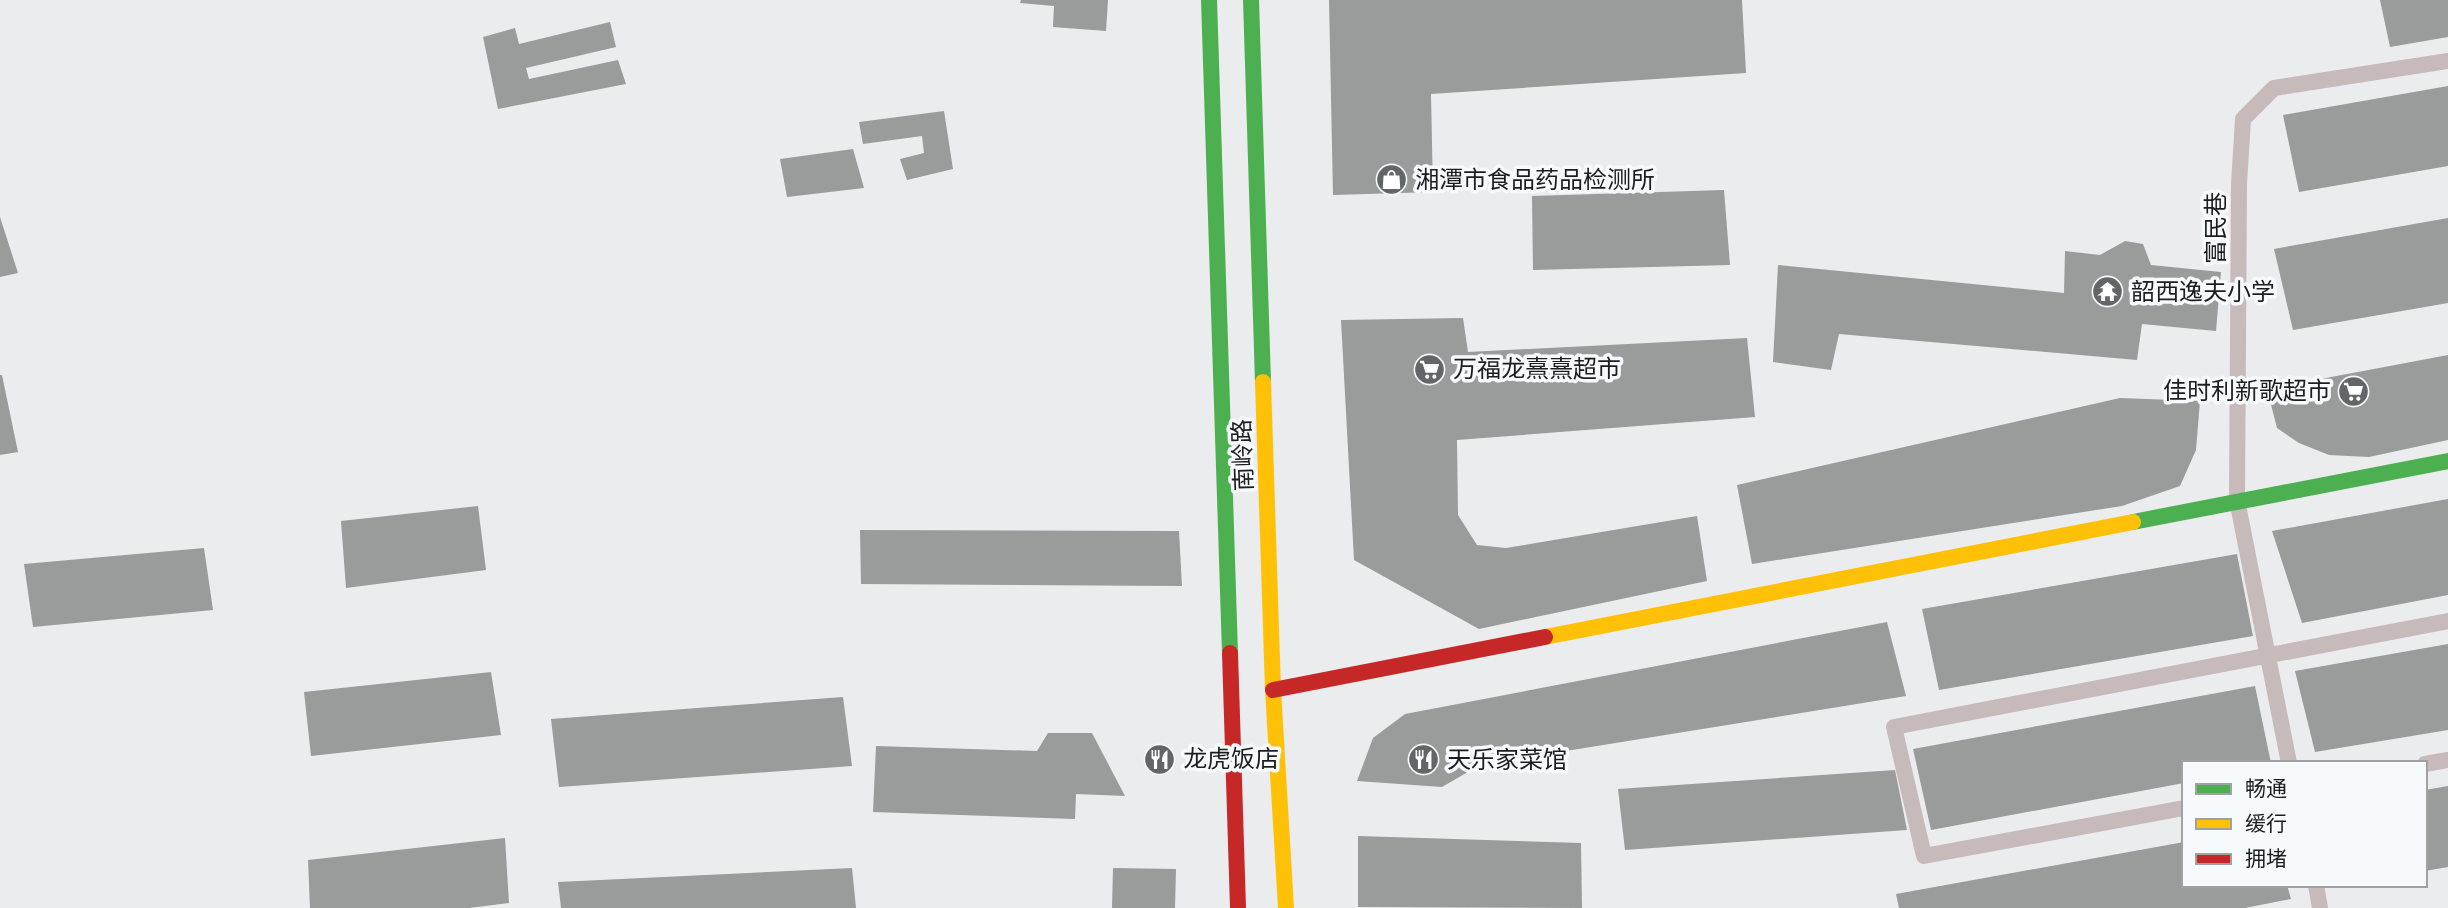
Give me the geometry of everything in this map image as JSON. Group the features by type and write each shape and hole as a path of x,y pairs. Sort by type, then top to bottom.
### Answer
{"street":[{"name":"南岭路","path":"1209,0 1238,908"},
{"name":"南岭路","path":"1251,0 1273,690 1286,908"},
{"path":"1273,690 2448,461"}],"lane":[{"name":"富民巷","path":"2289,761 2237,500 2239,184 2243,119 2274,88 2448,61"},
{"path":"2182,807 1924,856 1894,727 2448,621"},
{"path":"2427,764 2448,760"},
{"path":"2316,887 2320,908"}],"building":[{"path":"1021,0 1108,0 1106,31 1053,27 1054,6 1020,3"},
{"path":"1329,0 1742,0 1746,73 1431,94 1433,192 1333,195"},
{"path":"2380,0 2448,0 2448,37 2390,47"},
{"path":"610,22 616,47 526,68 529,79 618,60 626,84 498,109 483,37 515,28 519,44"},
{"path":"2448,86 2448,166 2299,192 2283,115"},
{"path":"944,111 953,169 907,180 900,159 924,153 922,136 863,144 859,122"},
{"path":"853,149 864,188 787,197 780,159"},
{"path":"1724,190 1730,265 1533,270 1532,196"},
{"path":"0,217 18,273 0,277"},
{"path":"2448,218 2448,303 2293,330 2274,249"},
{"path":"2125,241 2143,244 2151,265 2221,272 2216,331 2142,324 2137,360 1839,334 1831,370 1773,362 1778,265 2064,293 2065,251 2100,255"},
{"path":"1463,318 1468,352 1747,338 1755,417 1457,440 1458,515 1477,545 1506,548 1697,516 1707,581 1479,629 1354,560 1341,320"},
{"path":"2448,355 2448,440 2369,457 2329,455 2299,443 2277,428 2267,389"},
{"path":"0,375 18,452 0,455"},
{"path":"2120,398 2200,401 2196,450 2180,486 2122,506 1752,564 1737,485"},
{"path":"2448,499 2448,595 2302,623 2272,531"},
{"path":"478,506 486,570 346,588 341,521"},
{"path":"860,530 1179,531 1182,586 861,584"},
{"path":"204,548 213,610 33,627 24,564"},
{"path":"2237,554 2253,636 1939,690 1922,609"},
{"path":"1887,622 1906,696 1480,765 1442,787 1357,781 1373,738 1405,714"},
{"path":"2448,644 2448,730 2315,752 2295,671"},
{"path":"491,672 501,735 311,756 304,692"},
{"path":"2255,686 2271,761 2182,761 2182,783 1931,830 1913,749"},
{"path":"843,697 852,766 559,787 551,719"},
{"path":"1048,733 1092,733 1125,796 1076,794 1075,819 873,812 876,746 1037,751"},
{"path":"1895,770 1907,830 1625,850 1618,789"},
{"path":"2448,786 2448,867 2427,871 2427,790"},
{"path":"1358,836 1581,843 1582,908 1358,907"},
{"path":"505,838 509,903 469,908 310,908 308,860"},
{"path":"2182,842 2182,887 2288,887 2291,899 2245,908 1899,908 1896,894"},
{"path":"852,868 856,908 561,908 558,882"},
{"path":"1113,868 1176,869 1175,908 1112,908"}],"traffic: fast":[{"path":"1209,0 1230,653"},
{"path":"1251,0 1263,382"},
{"path":"2133,522 2448,461"}],"traffic: slow":[{"path":"1263,382 1273,690 1286,908"},
{"path":"1545,637 2133,522"}],"traffic: jam":[{"path":"1273,690 1545,637"},
{"path":"1230,653 1238,908"}],"place":[{"name":"湘潭市食品药品检测所","path":"1392,180"},
{"name":"韶西逸夫小学","path":"2108,292"},
{"name":"万福龙熹熹超市","path":"1430,369"},
{"name":"佳时利新歌超市","path":"2354,391"},
{"name":"龙虎饭店","path":"1160,759"},
{"name":"天乐家菜馆","path":"1424,760"}]}
